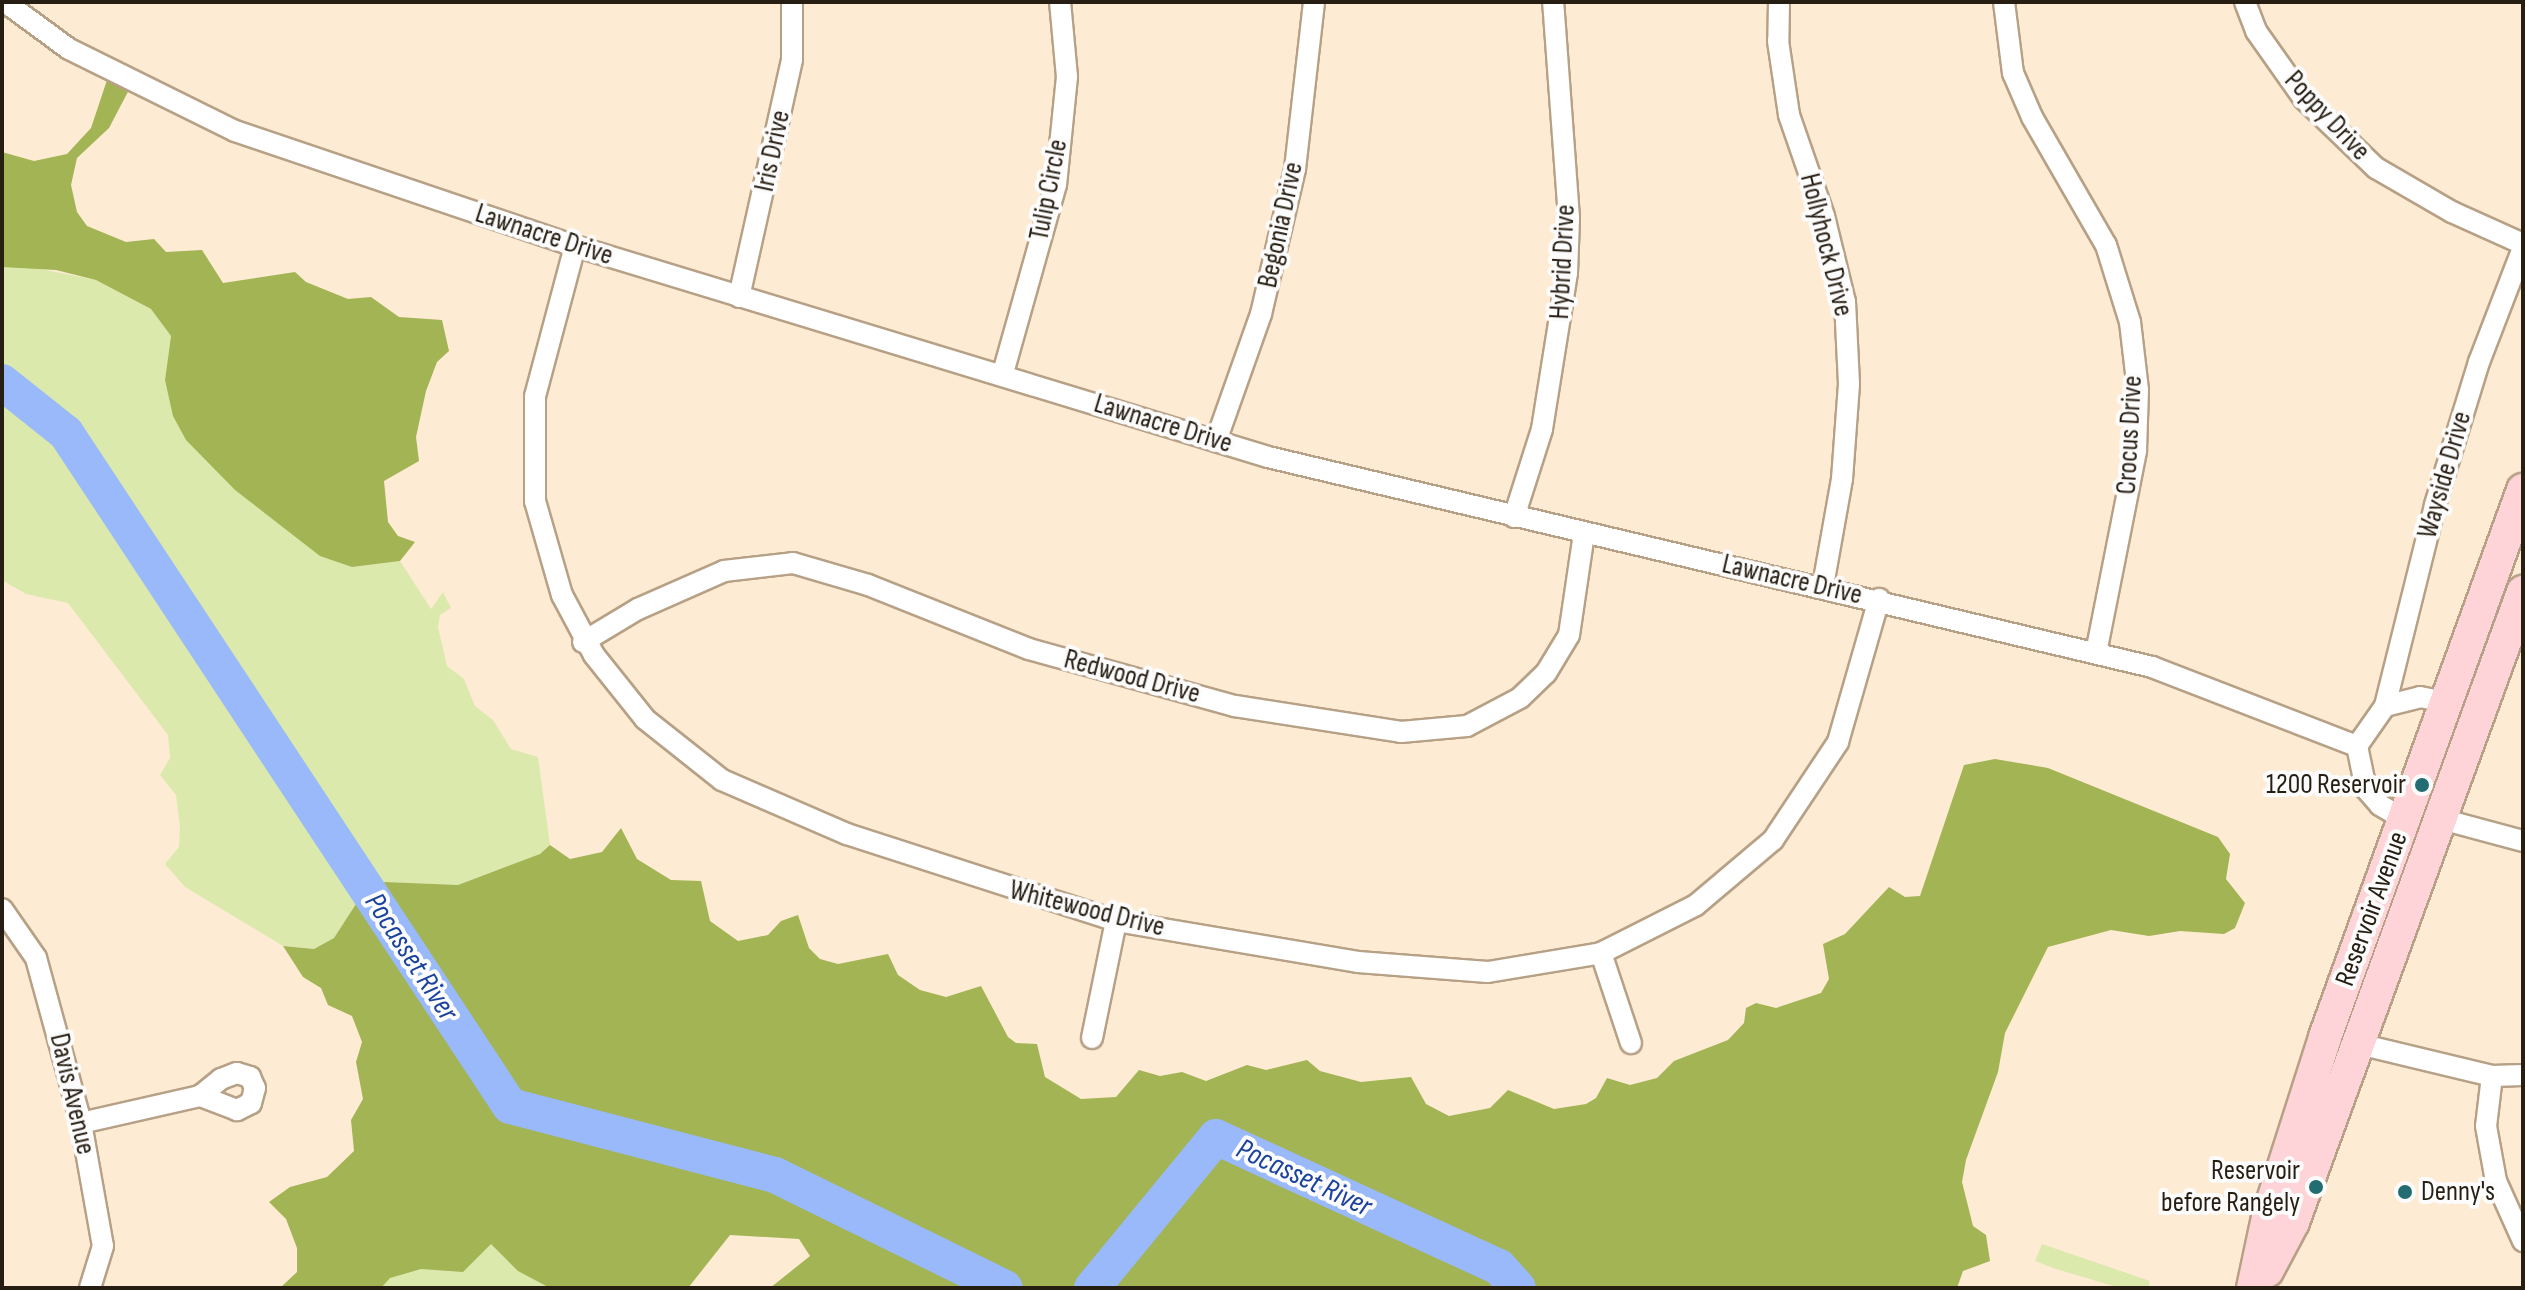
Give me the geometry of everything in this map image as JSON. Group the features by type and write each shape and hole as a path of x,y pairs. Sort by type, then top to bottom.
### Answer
{"main road":[{"name":"Reservoir Avenue","path":"2256,1288 2269,1213 2325,1037 2523,490"},
{"name":"Reservoir Avenue","path":"2256,1288 2293,1222 2522,599"}],"street":[{"name":"Lawnacre Drive","path":"5,2 69,49 235,131 575,246 1003,373 1216,441 1514,517 1879,599 2152,667 2357,746"},
{"name":"Iris Drive","path":"739,297 792,59 792,2"},
{"name":"Tulip Circle","path":"1003,373 1056,185 1067,77 1060,2"},
{"name":"Begonia Drive","path":"1216,441 1261,314 1295,169 1314,2"},
{"name":"Hybrid Drive","path":"1514,517 1542,429 1567,273 1569,218 1553,2"},
{"name":"Hollyhock Drive","path":"1779,2 1778,41 1789,115 1824,216 1845,302 1849,384 1842,479 1823,586"},
{"name":"Crocus Drive","path":"2004,2 2013,73 2032,117 2106,245 2130,322 2138,390 2136,451 2096,653"},
{"name":"Poppy Drive","path":"2245,2 2256,31 2304,99 2376,168 2523,246"},
{"name":"Whitewood Drive","path":"575,246 535,396 535,501 562,595 583,642 645,719 722,780 847,834 1116,921 1358,962 1488,972 1601,953 1696,905 1773,840 1838,742 1879,599"},
{"name":"Wayside Drive","path":"2385,706 2439,491 2479,362 2523,246"},
{"name":"Redwood Drive","path":"583,642 638,609 724,571 793,563 868,585 1029,649 1235,706 1401,732 1467,726 1520,698 1546,673 1569,635 1584,533"},
{"path":"2404,819 2380,805 2366,789 2357,746 2385,706 2420,697 2446,702"},
{"path":"2441,819 2523,841"},
{"name":"Davis Avenue","path":"2,909 36,958 81,1123 103,1246 90,1288"},
{"path":"1092,1038 1116,921"},
{"path":"1601,953 1631,1043"},
{"path":"2359,1044 2492,1076 2523,1075"},
{"path":"2492,1076 2486,1126 2496,1181 2523,1241"},
{"path":"81,1123 200,1096"}],"green space":[{"path":"109,74 131,86 109,128 77,158 71,185 77,212 87,226 126,242 154,239 166,252 202,250 223,283 295,272 306,282 348,299 371,297 399,317 442,320 449,351 437,362 426,391 416,437 419,461 384,481 388,522 398,536 415,542 400,561 352,567 320,556 235,490 186,440 173,416 165,380 171,336 151,309 96,280 56,270 2,267 2,152 34,161 67,154 91,128"},
{"path":"20,265 96,280 151,309 171,336 165,380 352,567 400,561 431,609 443,592 451,608 440,615 438,627 447,666 464,679 475,706 493,720 511,749 538,757 550,845 540,854 458,885 385,882 365,890 334,938 314,949 283,946 185,887 165,864 179,847 180,827 176,795 160,775 170,758 168,735 68,603 26,594 2,580 2,267"},
{"path":"1995,759 2048,768 2218,837 2230,854 2226,879 2245,903 2235,928 2224,934 2180,931 2149,936 2111,930 2048,947 2005,1033 1998,1072 1966,1160 1962,1182 1973,1226 1986,1235 1990,1261 1963,1271 1957,1288 770,1288 810,1256 799,1239 730,1235 688,1288 550,1288 518,1271 491,1244 463,1272 421,1269 390,1278 381,1288 280,1288 297,1272 297,1248 286,1219 269,1202 290,1187 327,1177 354,1151 351,1120 363,1099 356,1062 362,1042 352,1016 328,1005 321,988 303,977 283,946 314,949 334,938 365,890 385,882 458,885 540,854 550,845 570,859 602,852 621,828 637,859 671,880 701,881 710,921 738,941 768,935 781,921 798,915 809,948 820,959 838,964 888,954 898,975 920,990 946,997 981,986 1008,1037 1016,1043 1037,1044 1045,1077 1081,1099 1116,1097 1139,1070 1160,1076 1182,1072 1206,1081 1247,1065 1266,1070 1307,1060 1320,1071 1361,1082 1411,1077 1426,1104 1449,1116 1490,1108 1508,1090 1554,1109 1586,1104 1596,1098 1607,1078 1630,1085 1657,1078 1674,1061 1728,1040 1744,1023 1746,1008 1756,1003 1776,1008 1821,993 1829,979 1823,944 1845,934 1889,887 1905,897 1920,896 1964,765"},
{"path":"482,1201 573,1288 345,1288"},
{"path":"2042,1244 2150,1281 2148,1288 2120,1288 2035,1261"}],"waterway":[{"name":"Pocasset River","path":"2,382 66,433 510,1106 775,1175 1005,1288"},
{"name":"Pocasset River","path":"1092,1288 1216,1137 1499,1267 1518,1288"}],"place":[{"name":"1200 Reservoir","path":"2422,785"},
{"name":"Reservoir before Rangely","path":"2316,1187"},
{"name":"Denny's","path":"2405,1192"}]}
